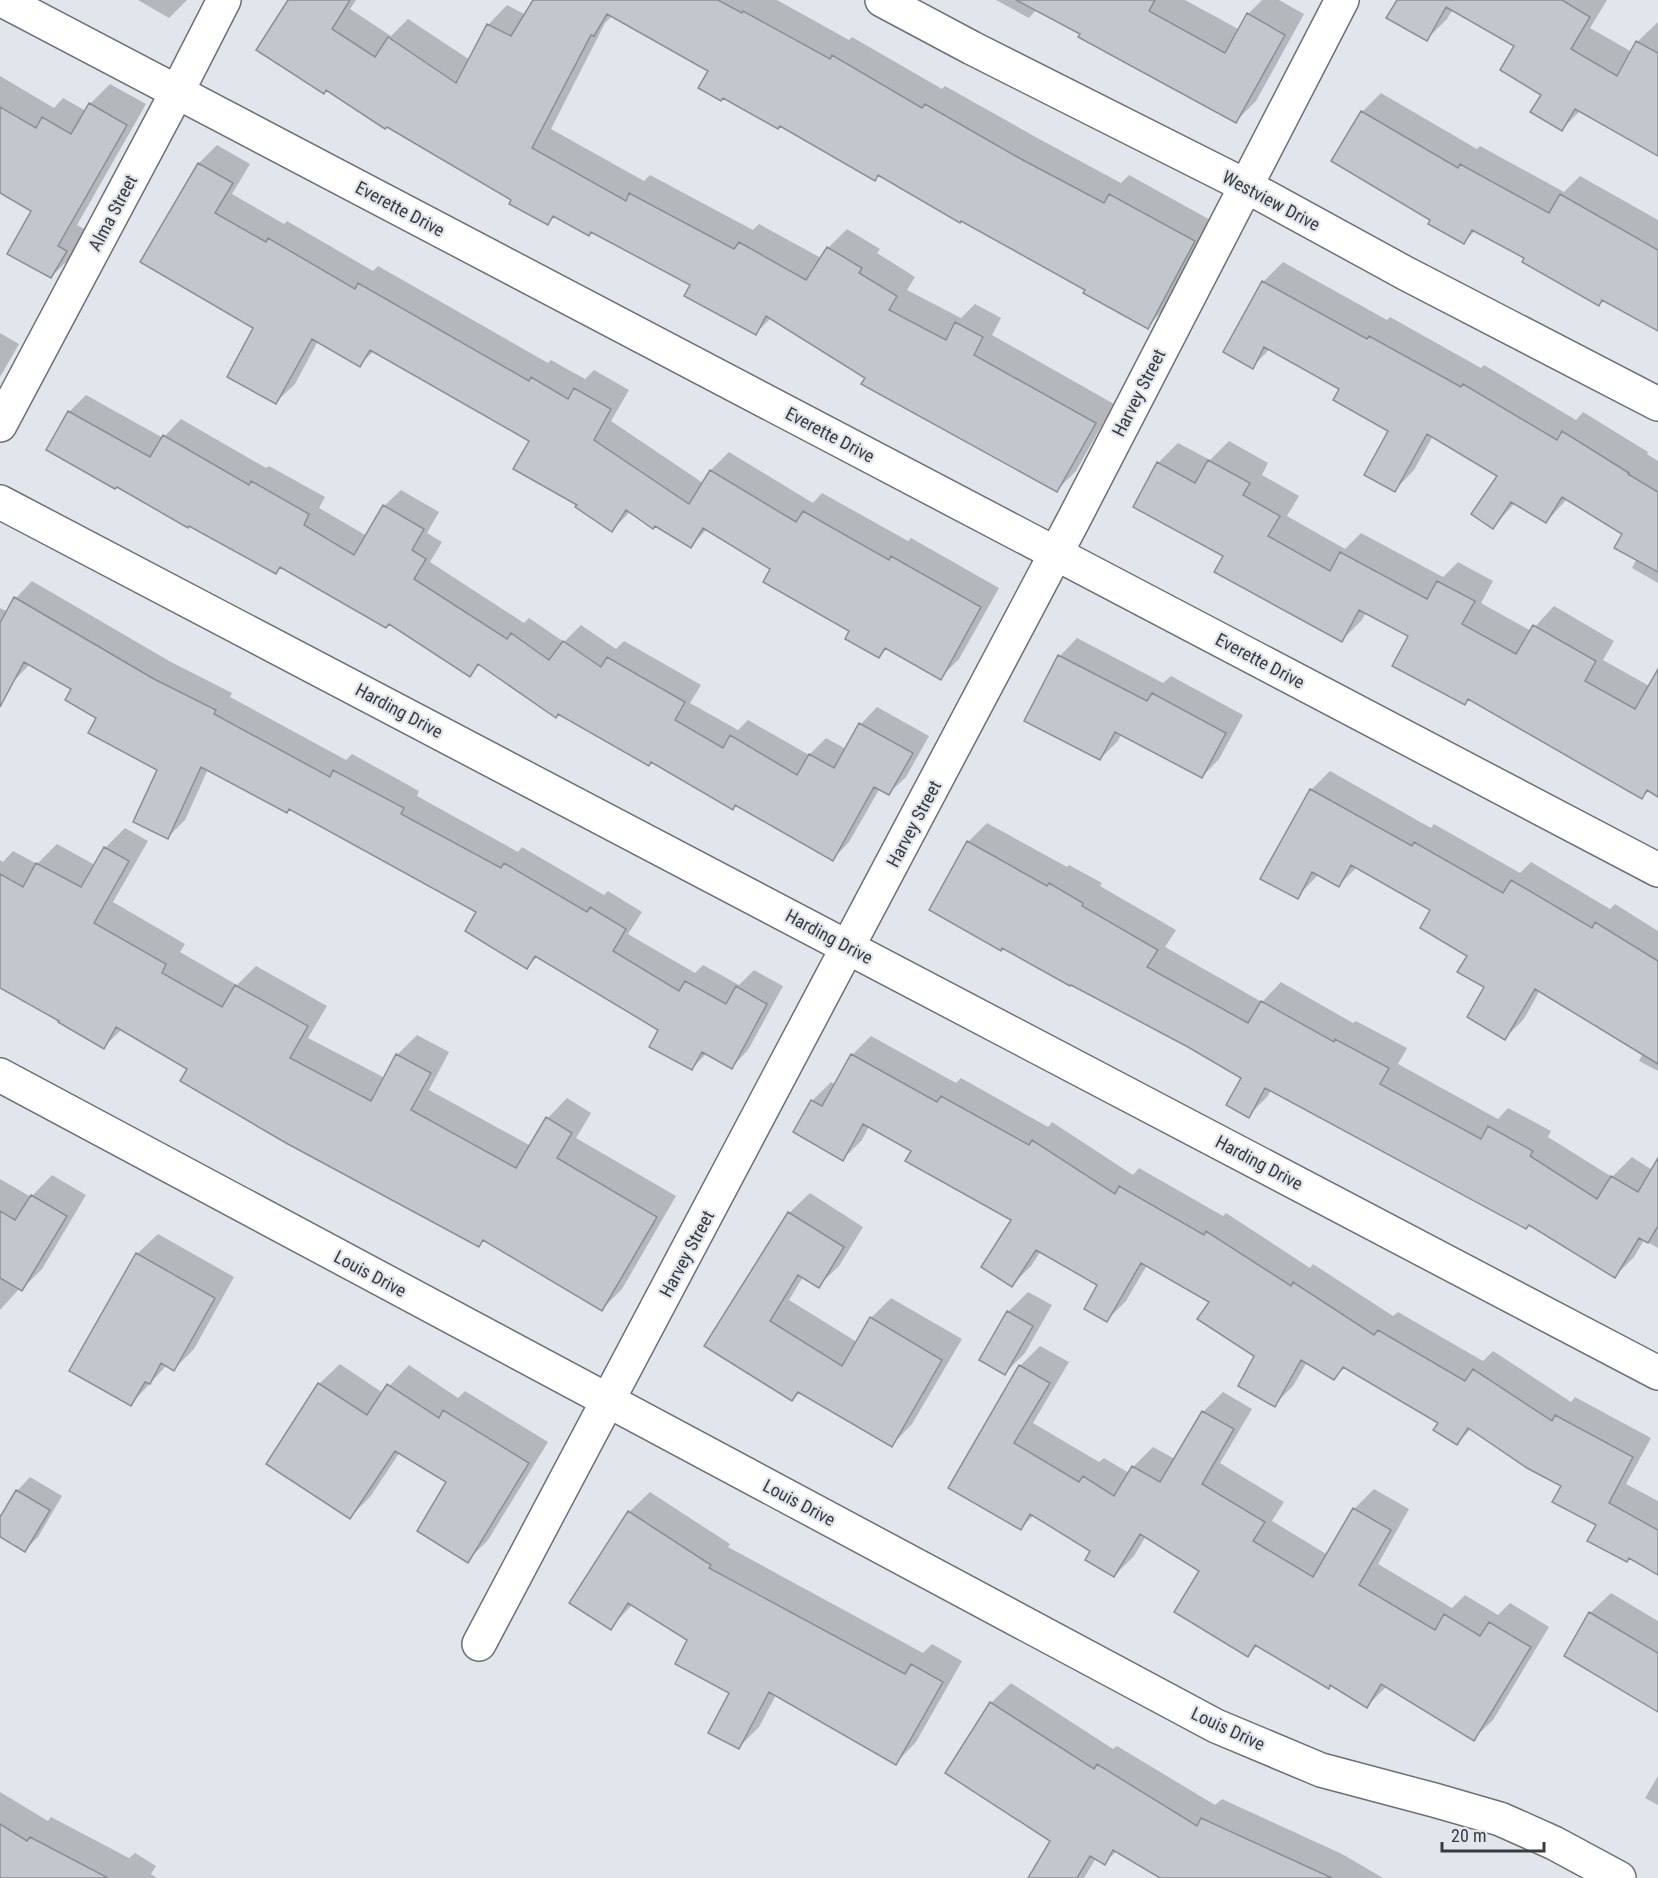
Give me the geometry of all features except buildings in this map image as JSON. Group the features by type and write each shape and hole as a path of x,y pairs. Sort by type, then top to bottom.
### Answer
{"street":[{"name":"Everette Drive","path":"2,0 1658,870"},
{"name":"Alma Street","path":"0,425 224,0"},
{"name":"Westview Drive","path":"882,0 1246,186 1405,273 1658,404"},
{"name":"Harvey Street","path":"479,1644 1056,554 1342,0"},
{"name":"Harding Drive","path":"0,502 1658,1373"},
{"name":"Louis Drive","path":"0,1075 1216,1726 1321,1770 1500,1820 1554,1843 1620,1878"}]}
